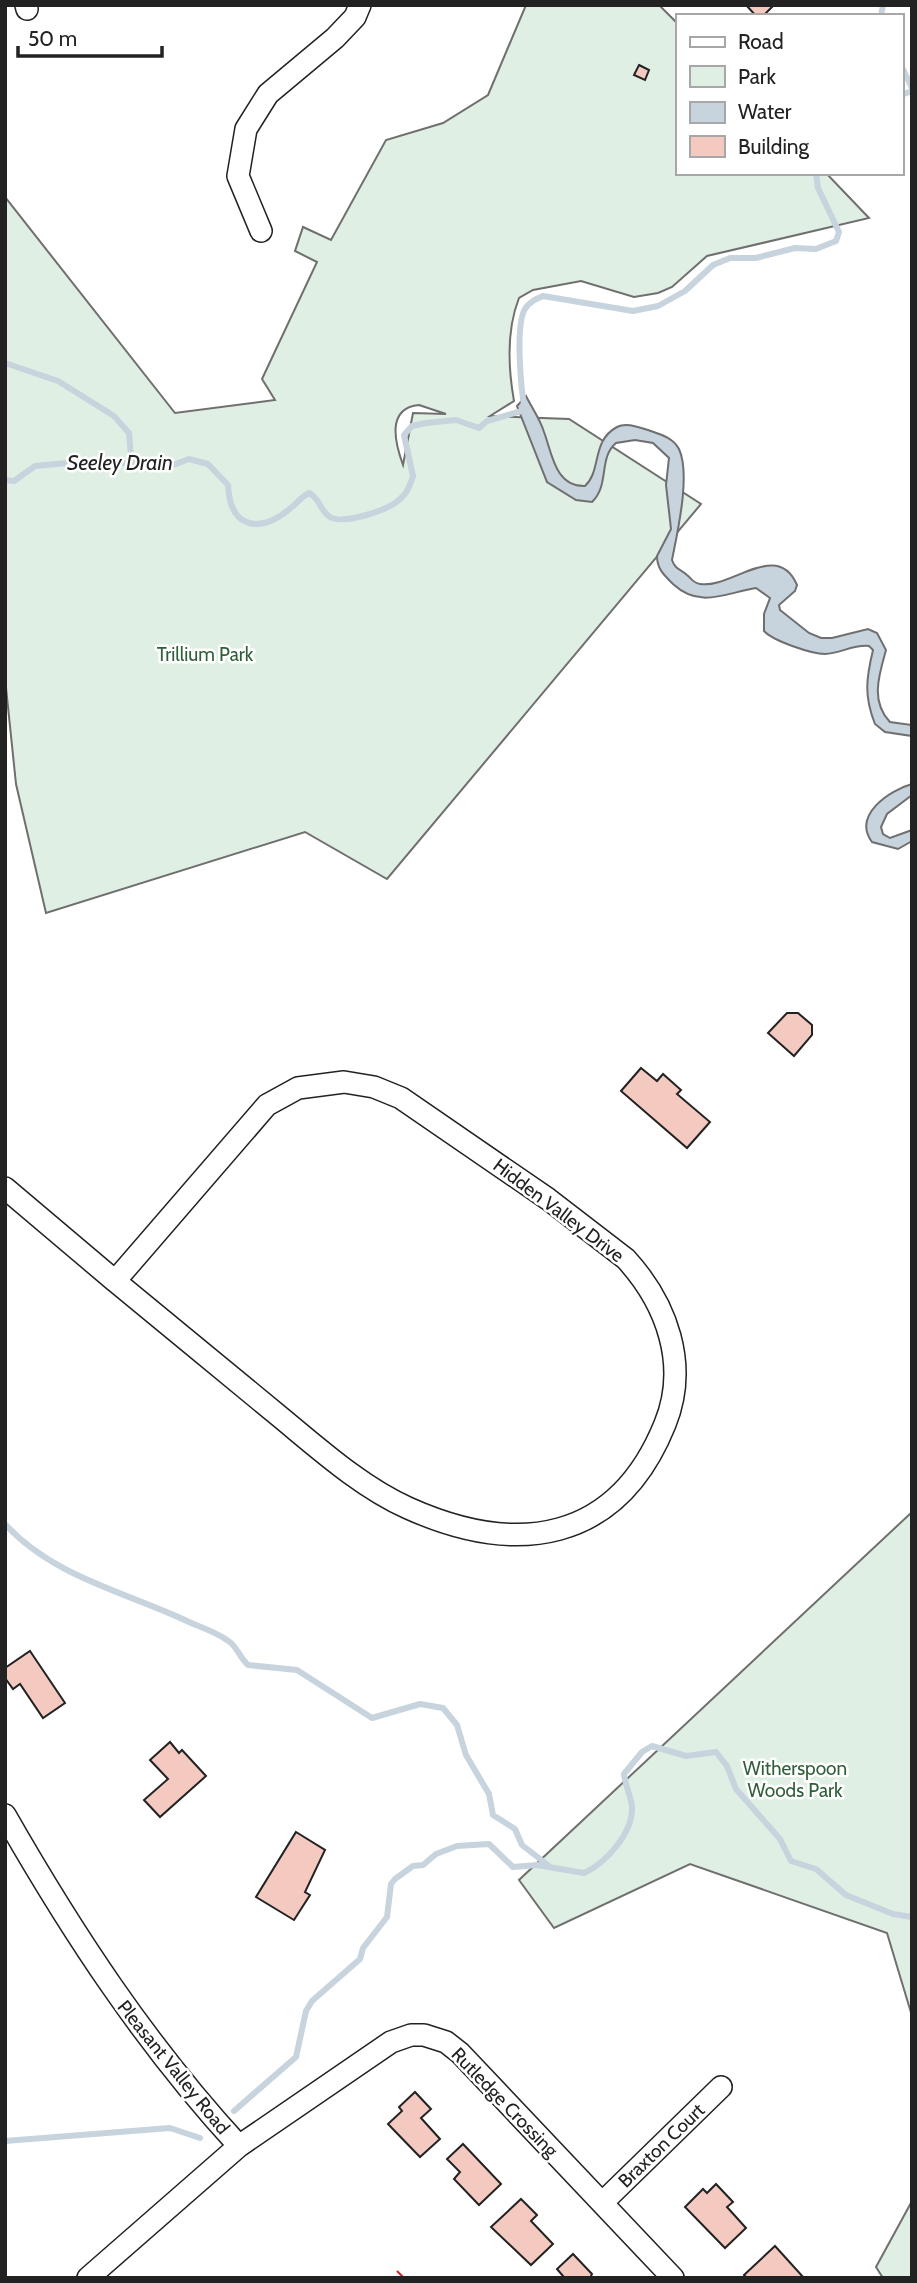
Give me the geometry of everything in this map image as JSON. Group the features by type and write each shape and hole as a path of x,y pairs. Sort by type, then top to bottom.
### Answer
{"street":[{"path":"261,231 238,176 246,129 268,94 335,38 355,17 360,5"},
{"name":"Hidden Valley Drive","path":"5,1188 115,1281 354,1475 406,1507 456,1526 496,1534 533,1535 567,1528 600,1513 629,1486 652,1457 672,1406 674,1366 670,1329 643,1277 626,1259 441,1123 401,1098 374,1087 344,1082 318,1083 298,1087 267,1105 115,1281"},
{"name":"Pleasant Valley Road","path":"5,1815 79,1941 116,1996 191,2093 239,2146 88,2278"},
{"name":"Rutledge Crossing","path":"239,2146 391,2042 411,2035 424,2035 446,2042 460,2053 673,2278"},
{"name":"Braxton Court","path":"602,2203 721,2087"}],"green space":[{"name":"Trillium Park","path":"526,5 659,5 676,22 676,175 828,175 869,218 707,256 672,287 658,293 634,297 581,281 533,290 519,298 509,349 514,401 490,416 569,419 701,504 387,879 305,832 46,913 16,784 5,678 5,197 175,413 275,400 262,379 317,262 295,251 303,227 331,240 386,140 443,123 488,95","holes":["419,405 446,414 413,413 403,465 396,437 397,420 401,413"]},
{"name":"Witherspoon Woods Park","path":"912,1512 912,2016 887,1933 690,1864 554,1928 519,1880"},
{"path":"912,2201 912,2278 883,2278 876,2267"}],"water":[{"path":"526,396 542,427 556,467 567,481 575,485 585,486 594,472 603,440 617,427 636,426 673,442 679,449 684,474 682,505 672,560 678,569 694,582 712,584 753,569 778,566 789,572 797,585 795,591 779,605 780,610 809,633 821,638 832,638 868,629 877,633 886,650 878,688 880,705 890,722 912,725 912,736 885,732 875,724 868,696 873,650 869,646 857,646 825,654 793,646 764,631 764,614 770,598 756,588 703,598 683,592 664,575 658,565 657,556 671,529 666,485 669,458 653,443 635,440 616,443 607,456 601,488 592,502 576,500 547,482 517,406"},
{"path":"912,784 912,795 887,814 881,827 883,834 890,838 912,830 912,841 898,849 872,842 867,832 870,813 884,798"}],"building":[{"path":"746,5 774,5 765,14 754,14"},
{"path":"639,65 649,70 645,80 634,75"},
{"path":"787,1013 798,1013 812,1025 812,1035 794,1056 768,1033"},
{"path":"641,1068 657,1081 663,1074 681,1090 677,1094 710,1122 687,1148 621,1091"},
{"path":"30,1651 65,1703 43,1718 20,1684 13,1689 5,1678 5,1668"},
{"path":"170,1742 179,1753 182,1750 206,1776 160,1817 144,1800 168,1779 150,1760"},
{"path":"296,1832 325,1850 305,1892 310,1895 294,1920 256,1897"},
{"path":"415,2092 431,2109 421,2118 440,2139 420,2157 388,2124 402,2111 399,2107"},
{"path":"463,2144 501,2184 479,2205 454,2179 460,2172 447,2159"},
{"path":"716,2184 733,2202 727,2207 746,2228 725,2248 685,2207 703,2189 707,2193"},
{"path":"521,2199 537,2215 531,2221 553,2244 531,2265 491,2227"},
{"path":"775,2246 804,2278 747,2278 744,2275"},
{"path":"573,2254 592,2274 590,2278 561,2278 563,2276 557,2269"}],"waterway":[{"path":"881,14 883,5"},
{"path":"903,69 912,88"},
{"path":"903,94 912,91"},
{"name":"Seeley Drain","path":"5,480 14,481 35,466 100,460 165,468 189,459 208,464 228,485 234,511 249,523 259,524 280,516 309,493 330,517 337,519 355,518 376,512 399,500 409,486 413,476 404,435 412,426 456,420 479,428 487,421 525,410 520,329 525,309 531,303 543,296 633,311 658,306 685,291 713,265 730,258 756,258 795,248 816,249 836,241 839,232 818,188 816,175"},
{"path":"5,363 58,381 114,416 129,433 131,457 135,466"},
{"path":"5,1524 24,1542 68,1570 217,1634 228,1640 248,1665 297,1670 372,1718 420,1704 443,1708 457,1725 466,1755 489,1794 493,1815 515,1829 522,1845 549,1866"},
{"path":"234,2111 296,2057 306,2011 312,2001 360,1959 363,1948 387,1917 391,1884 395,1879 413,1866 423,1865 436,1854 457,1846 489,1844 513,1867 537,1865 584,1873 609,1855 623,1837 632,1807 624,1774 642,1752 652,1746 686,1756 716,1752 727,1766 736,1789 780,1839 791,1861 816,1869 846,1895 893,1914 912,1917"},
{"path":"5,2141 170,2128 200,2138"}],"power":[{"path":"397,2271 404,2278"}]}
